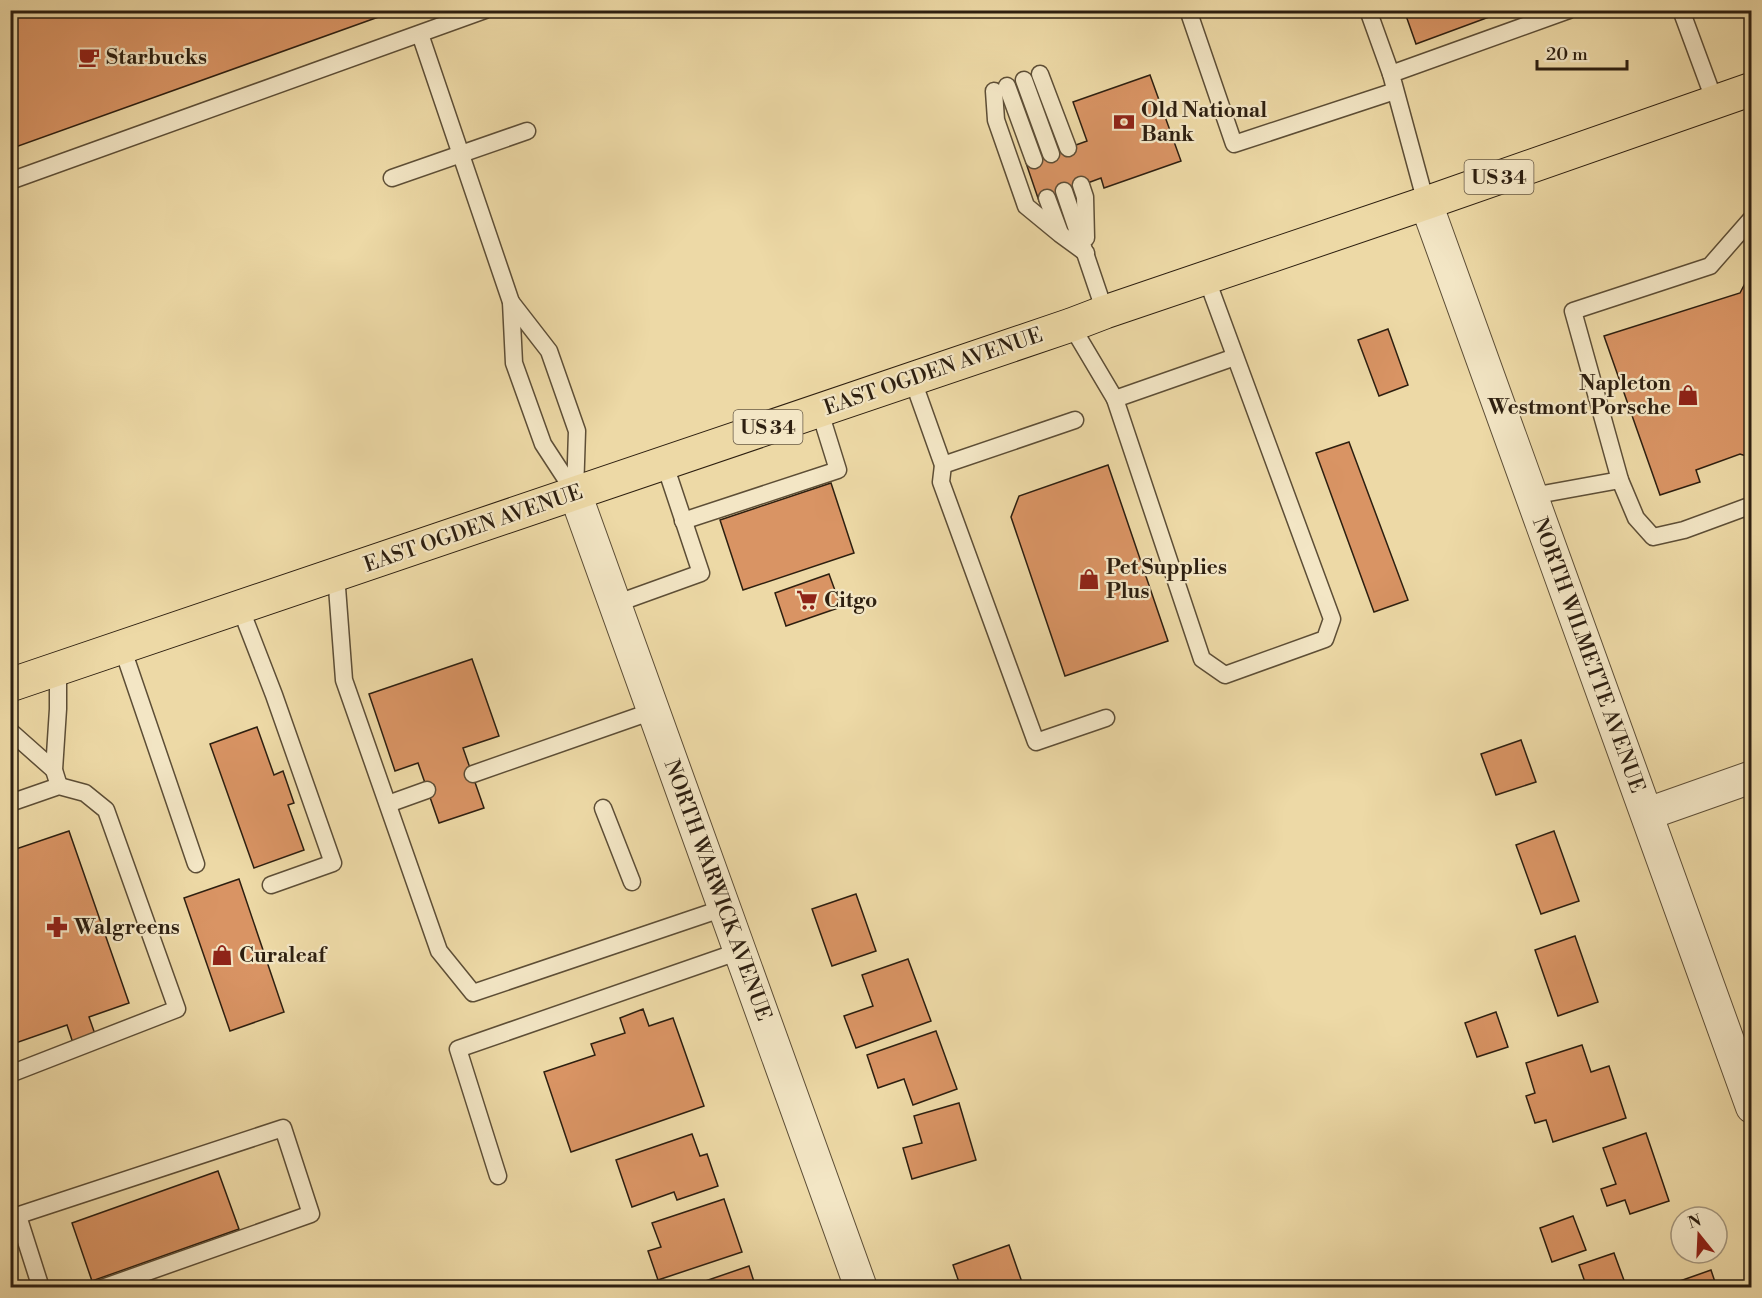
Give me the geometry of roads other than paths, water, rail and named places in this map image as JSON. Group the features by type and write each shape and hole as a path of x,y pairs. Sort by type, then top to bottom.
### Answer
{"main road":[{"name":"EAST OGDEN AVENUE","path":"10,685 1071,325 1752,89"}],"street":[{"name":"NORTH WILMETTE AVENUE","path":"1426,203 1752,1107"},
{"name":"NORTH WARWICK AVENUE","path":"575,493 861,1287"},
{"path":"1647,814 1752,777"}],"lane":[{"path":"10,181 484,10"},
{"path":"1188,10 1234,144 1395,91"},
{"path":"1368,10 1391,74 1426,203"},
{"path":"1391,74 1569,10"},
{"path":"1681,10 1715,102"},
{"path":"420,34 511,302 514,363 543,444 575,493"},
{"path":"1051,154 1032,77 1068,148"},
{"path":"1034,160 1001,88 996,120 1026,206 1086,253"},
{"path":"392,178 527,131"},
{"path":"1081,185 1085,197 1086,253"},
{"path":"1064,191 1105,312"},
{"path":"1047,198 1060,234"},
{"path":"1752,218 1710,267 1573,310 1620,480 1636,518 1653,537 1684,530 1752,505"},
{"path":"1071,325 1115,399 1202,659 1225,675 1325,639 1332,619 1206,277"},
{"path":"511,302 549,351 577,432 575,493"},
{"path":"1115,399 1235,357"},
{"path":"912,378 943,465 941,482 1036,742 1106,718"},
{"path":"683,521 838,470 819,409"},
{"path":"943,465 1075,420"},
{"path":"615,604 701,573 663,462"},
{"path":"1532,496 1620,480"},
{"path":"336,574 344,680 440,951 472,993 724,908"},
{"path":"240,607 274,695 333,863 271,885"},
{"path":"122,647 196,864"},
{"path":"57,778 58,669"},
{"path":"472,774 653,711"},
{"path":"10,730 57,778 85,794 106,810 177,1010 10,1074"},
{"path":"10,802 57,778"},
{"path":"388,804 427,790"},
{"path":"603,808 632,882"},
{"path":"498,1176 458,1049 740,951"},
{"path":"41,1287 14,1217 283,1128 311,1214 102,1287"}],"place":[{"name":"Starbucks","path":"89,57"},
{"name":"Old National Bank","path":"1124,122"},
{"name":"Napleton Westmont Porsche","path":"1688,395"},
{"name":"Pet Supplies Plus","path":"1089,579"},
{"name":"Citgo","path":"807,600"},
{"name":"Walgreens","path":"57,927"},
{"name":"Curaleaf","path":"222,955"}]}
